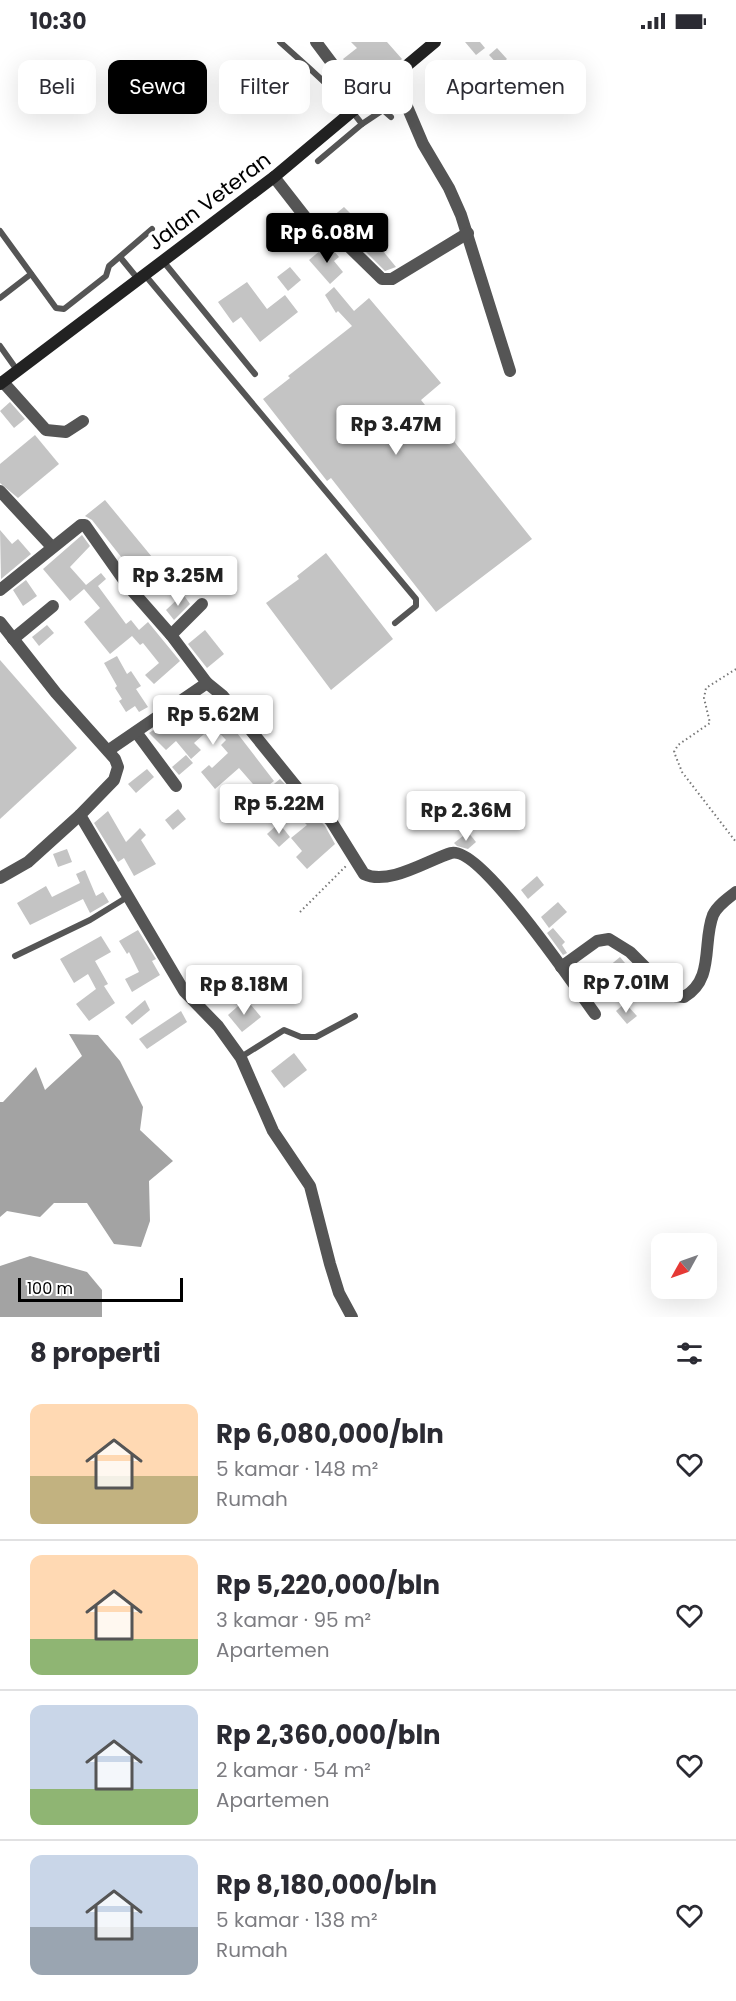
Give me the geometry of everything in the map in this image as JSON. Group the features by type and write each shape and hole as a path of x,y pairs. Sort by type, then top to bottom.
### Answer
{"main road":[{"name":"Jalan Veteran","path":"413,60 435,42"},
{"name":"Jalan Veteran","path":"2,383 274,177 347,114"}],"street":[{"path":"316,42 327,60"},
{"path":"410,114 423,144 449,188 468,233 510,371"},
{"path":"274,177 313,227 337,235 382,279 392,279 468,233"},
{"path":"2,383 46,430 66,432 83,421"},
{"path":"0,491 52,547"},
{"path":"0,590 52,547 81,525 85,525 128,586 171,635 207,683 223,696 299,790 331,820 364,874 380,878 450,854 467,856 512,900 595,1014"},
{"path":"171,635 202,604"},
{"path":"13,639 53,606"},
{"path":"0,622 56,693 109,750 118,767 114,780 81,814 28,862 0,878"},
{"path":"109,750 207,683"},
{"path":"136,732 176,786"},
{"path":"81,814 184,991 218,1026 240,1058 273,1131 310,1185 339,1293 352,1317"},
{"path":"561,967 597,941 609,939 630,952 674,996 684,997 696,987 703,976 713,915 736,892"}],"lane":[{"path":"280,42 322,76"},
{"path":"318,161 382,110 391,117"},
{"path":"359,114 362,124"},
{"path":"0,231 56,308 64,309 106,276 108,266 152,229"},
{"path":"120,257 142,277 416,599 416,606 395,623"},
{"path":"163,261 255,374"},
{"path":"0,298 32,274"},
{"path":"0,346 17,370"},
{"path":"15,956 90,920 129,895"},
{"path":"240,1058 284,1030 301,1037 316,1037 355,1016"}],"path":[{"path":"736,669 706,688 704,698 710,723 678,745 674,752 682,772 736,842"},
{"path":"300,912 355,856"}],"shaded area":[{"path":"69,1034 98,1035 120,1061 143,1107 140,1130 173,1161 149,1181 150,1221 141,1247 114,1244 87,1203 54,1203 40,1217 7,1211 0,1217 0,1102 3,1102 36,1067 45,1090 82,1056"},
{"path":"30,1256 87,1272 102,1290 102,1317 0,1317 0,1266"}],"building":[{"path":"351,42 387,42 402,59 344,60 357,48"},
{"path":"465,42 480,42 485,48 476,55"},
{"path":"497,48 507,59 494,60 489,55"},
{"path":"344,207 396,267 385,271 332,217"},
{"path":"328,244 339,257 334,261 343,272 330,284 309,260"},
{"path":"290,267 301,280 288,291 277,277"},
{"path":"247,282 267,309 285,295 298,312 260,342 241,317 233,323 218,302"},
{"path":"334,287 354,311 369,298 441,383 421,400 532,539 436,612 331,478 327,481 263,399 290,378 288,376 352,326 338,311 336,313 325,295"},
{"path":"10,402 25,419 14,428 0,411"},
{"path":"35,435 59,464 18,498 0,483 0,464"},
{"path":"105,500 152,557 133,572 92,520 85,516"},
{"path":"0,530 12,544 18,539 31,554 1,579"},
{"path":"82,535 90,546 70,567 86,585 101,573 106,579 98,586 126,624 131,620 139,630 148,622 180,661 154,684 145,675 159,663 143,643 140,645 132,636 110,654 84,622 100,608 84,589 70,601 43,569"},
{"path":"326,553 393,639 331,690 266,603 299,579 297,576"},
{"path":"26,580 37,596 23,606 13,590"},
{"path":"183,594 190,604 174,620 166,610"},
{"path":"47,625 54,633 39,646 32,637"},
{"path":"205,630 224,654 207,668 188,644"},
{"path":"117,656 127,674 131,671 141,686 136,689 148,707 139,712 135,706 126,712 119,701 122,699 115,688 117,686 104,663"},
{"path":"0,660 77,748 0,819"},
{"path":"220,705 237,727 234,729 274,781 260,792 239,768 215,789 201,772 209,765 212,768 228,753 221,745 226,740 213,726 194,743 201,750 191,759 176,741 166,750 149,733 187,707 197,719 205,712 208,715"},
{"path":"186,755 193,763 179,775 172,767"},
{"path":"147,769 154,777 136,793 128,784"},
{"path":"280,779 325,826 335,844 307,869 296,857 302,851 291,838 307,825 269,788"},
{"path":"178,809 186,819 173,830 165,820"},
{"path":"108,811 126,842 140,828 146,835 141,840 156,864 134,876 124,858 118,862 94,823"},
{"path":"279,823 290,837 279,847 267,834"},
{"path":"468,832 476,842 468,849 454,843"},
{"path":"67,849 72,862 58,867 53,854"},
{"path":"85,870 96,896 103,892 109,902 90,913 83,899 30,925 17,903 46,886 52,897 80,883 76,874"},
{"path":"537,876 544,885 528,899 521,890"},
{"path":"558,902 567,912 549,928 541,917"},
{"path":"553,928 565,942 562,945 567,953 563,955 547,933"},
{"path":"138,930 156,959 152,961 160,975 132,992 125,979 139,972 129,952 127,954 119,941"},
{"path":"101,936 111,952 95,961 108,984 104,986 115,1003 89,1021 76,1004 96,989 88,974 74,983 60,959"},
{"path":"620,957 630,969 617,979 608,967"},
{"path":"246,999 261,1017 242,1032 228,1015"},
{"path":"145,1000 150,1010 132,1025 125,1017"},
{"path":"625,1003 637,1016 627,1024 616,1011"},
{"path":"181,1011 187,1022 147,1049 139,1039"},
{"path":"294,1053 307,1070 284,1088 271,1071"}]}
